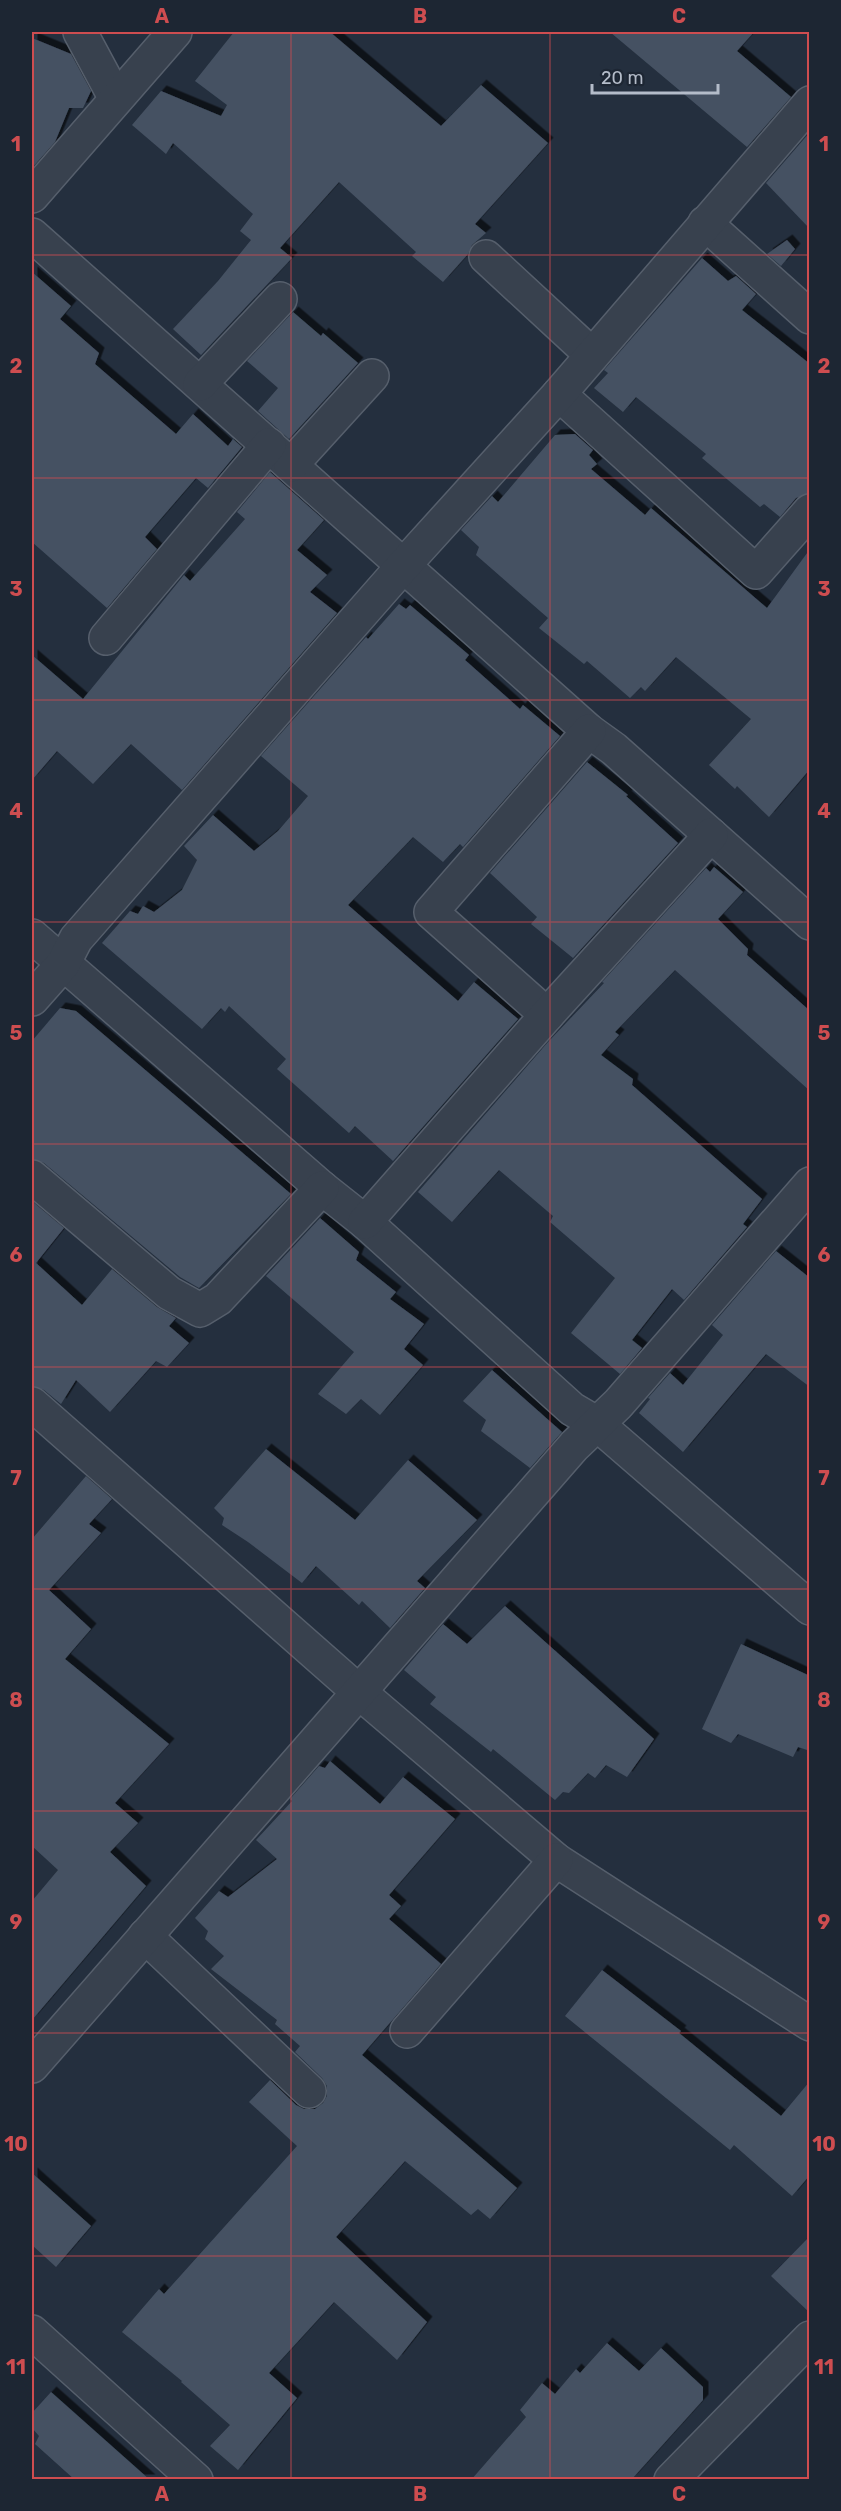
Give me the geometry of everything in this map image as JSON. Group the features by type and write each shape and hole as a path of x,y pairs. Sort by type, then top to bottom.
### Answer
{"street":[{"path":"80,32 116,99"},
{"path":"32,196 175,32"},
{"path":"32,999 63,964 76,939 404,565 559,394 810,104"},
{"path":"705,223 810,317"},
{"path":"32,235 589,731 614,749 810,923"},
{"path":"486,257 592,355"},
{"path":"200,384 280,299"},
{"path":"106,638 280,455 372,376"},
{"path":"559,394 756,572 810,511"},
{"path":"546,1016 431,912 589,731"},
{"path":"365,1222 546,1016 711,835"},
{"path":"32,936 322,1188 365,1222 572,1409 596,1423 810,1608"},
{"path":"32,1177 169,1293 200,1310 218,1299 322,1188"},
{"path":"32,2066 596,1423 618,1404 810,1184"},
{"path":"32,1404 359,1692 556,1860 810,2024"},
{"path":"407,2031 556,1860"},
{"path":"145,1936 309,2091"},
{"path":"32,2332 196,2480"},
{"path":"671,2480 810,2338"}],"building":[{"path":"234,32 330,32 441,126 481,85 548,143 475,224 486,233 472,245 468,254 443,282 412,256 416,252 339,182 280,248 292,258 201,355 173,329 218,281 251,240 240,231 253,214 173,143 166,154 132,125 161,91 221,116 227,105 195,81"},
{"path":"610,32 754,32 737,51 791,97 747,147"},
{"path":"32,38 71,54 91,91 83,108 69,108 55,142 32,168"},
{"path":"810,132 810,229 766,183"},
{"path":"787,240 795,249 781,266 767,254"},
{"path":"702,258 728,281 736,276 756,294 742,310 810,364 810,493 796,498 780,517 764,504 760,507 702,458 706,454 636,397 623,412 594,388 608,373 604,370"},
{"path":"32,272 71,306 60,319 99,353 95,364 176,434 193,414 228,446 233,439 242,447 208,488 196,478 145,537 157,549 107,608 32,542"},
{"path":"293,312 321,336 323,333 358,363 289,439 258,411 278,388 247,361"},
{"path":"575,434 593,450 589,455 597,464 591,469 645,515 651,508 767,608 810,549 810,769 769,817 737,786 735,789 709,765 751,719 676,657 645,691 641,687 630,698 587,661 584,664 539,628 548,618 476,555 479,547 461,530 492,496 498,502 555,435"},
{"path":"270,472 324,520 297,550 327,575 310,592 337,613 182,790 131,744 93,784 57,751 32,780 32,655 83,699 184,575 190,581 245,519 237,512"},
{"path":"399,604 406,609 410,605 469,655 465,660 520,709 523,705 560,736 463,847 460,844 443,862 413,837 348,905 458,1001 474,982 518,1019 393,1161 355,1126 349,1133 277,1069 286,1059 229,1006 225,1012 221,1008 202,1029 102,943 130,911 138,914 143,906 154,912 182,890 197,860 184,846 213,815 254,851 278,831 308,796 261,756 366,637 368,639"},
{"path":"587,762 628,795 626,796 678,843 573,958 531,924 537,917 490,873"},
{"path":"714,867 743,892 718,919 748,949 747,955 810,1011 810,1091 675,970 615,1032 619,1035 601,1055 633,1079 632,1085 762,1199 743,1224 747,1227 684,1300 672,1289 632,1340 642,1348 620,1374 571,1333 615,1278 550,1222 553,1216 499,1170 452,1222 418,1192 548,1042 604,983 602,982 706,868 710,872"},
{"path":"60,1008 76,1011 291,1194 199,1288 180,1277 44,1163 32,1159 32,1041"},
{"path":"32,1201 64,1228 36,1263 82,1305 112,1269 157,1307 176,1318 169,1326 189,1343 167,1367 156,1361 110,1412 76,1380 61,1404 44,1390 32,1386"},
{"path":"320,1218 359,1252 356,1260 396,1292 390,1299 424,1324 404,1349 423,1365 380,1415 361,1399 346,1414 318,1394 354,1352 266,1276"},
{"path":"776,1251 810,1278 810,1387 766,1354 683,1452 639,1413 650,1399 648,1398 670,1373 683,1385 723,1335 712,1325"},
{"path":"492,1370 562,1432 530,1468 481,1431 486,1420 463,1401"},
{"path":"266,1449 355,1520 408,1460 477,1520 417,1581 425,1588 390,1628 362,1601 359,1605 316,1566 302,1583 222,1525 224,1518 214,1508"},
{"path":"86,1476 112,1499 89,1524 101,1533 49,1590 91,1629 65,1659 169,1744 115,1803 138,1823 110,1852 146,1886 32,2020 32,1901 58,1870 32,1846 32,1539"},
{"path":"505,1606 654,1739 627,1777 606,1765 595,1778 588,1773 569,1793 563,1792 555,1800 493,1749 491,1752 430,1704 436,1697 404,1670 443,1624 467,1644"},
{"path":"741,1644 810,1676 810,1751 798,1747 793,1757 738,1734 731,1743 702,1729"},
{"path":"330,1761 380,1804 403,1777 455,1819 389,1895 401,1906 389,1919 441,1964 362,2055 517,2188 490,2219 478,2209 471,2215 405,2161 336,2237 427,2322 397,2360 334,2302 269,2373 297,2398 238,2470 210,2446 230,2425 182,2381 122,2332 159,2289 164,2294 297,2146 249,2102 270,2080 296,2105 304,2109 315,2109 323,2103 327,2096 327,2086 322,2078 295,2052 300,2046 275,2024 277,2020 211,1969 224,1956 205,1939 208,1931 195,1918 219,1891 228,1897 277,1859 256,1840 292,1801 290,1799 319,1766 325,1768"},
{"path":"602,1970 681,2031 679,2033 781,2116 810,2081 810,2175 792,2196 734,2145 730,2150 565,2016"},
{"path":"32,2173 91,2226 56,2267 32,2245"},
{"path":"810,2236 810,2313 771,2276"},
{"path":"607,2343 639,2371 661,2348 703,2387 703,2400 631,2480 471,2480 526,2417 520,2410 542,2383 555,2394 576,2369 580,2373"},
{"path":"51,2392 150,2480 75,2480 35,2444 39,2436 32,2428 32,2413"}]}
